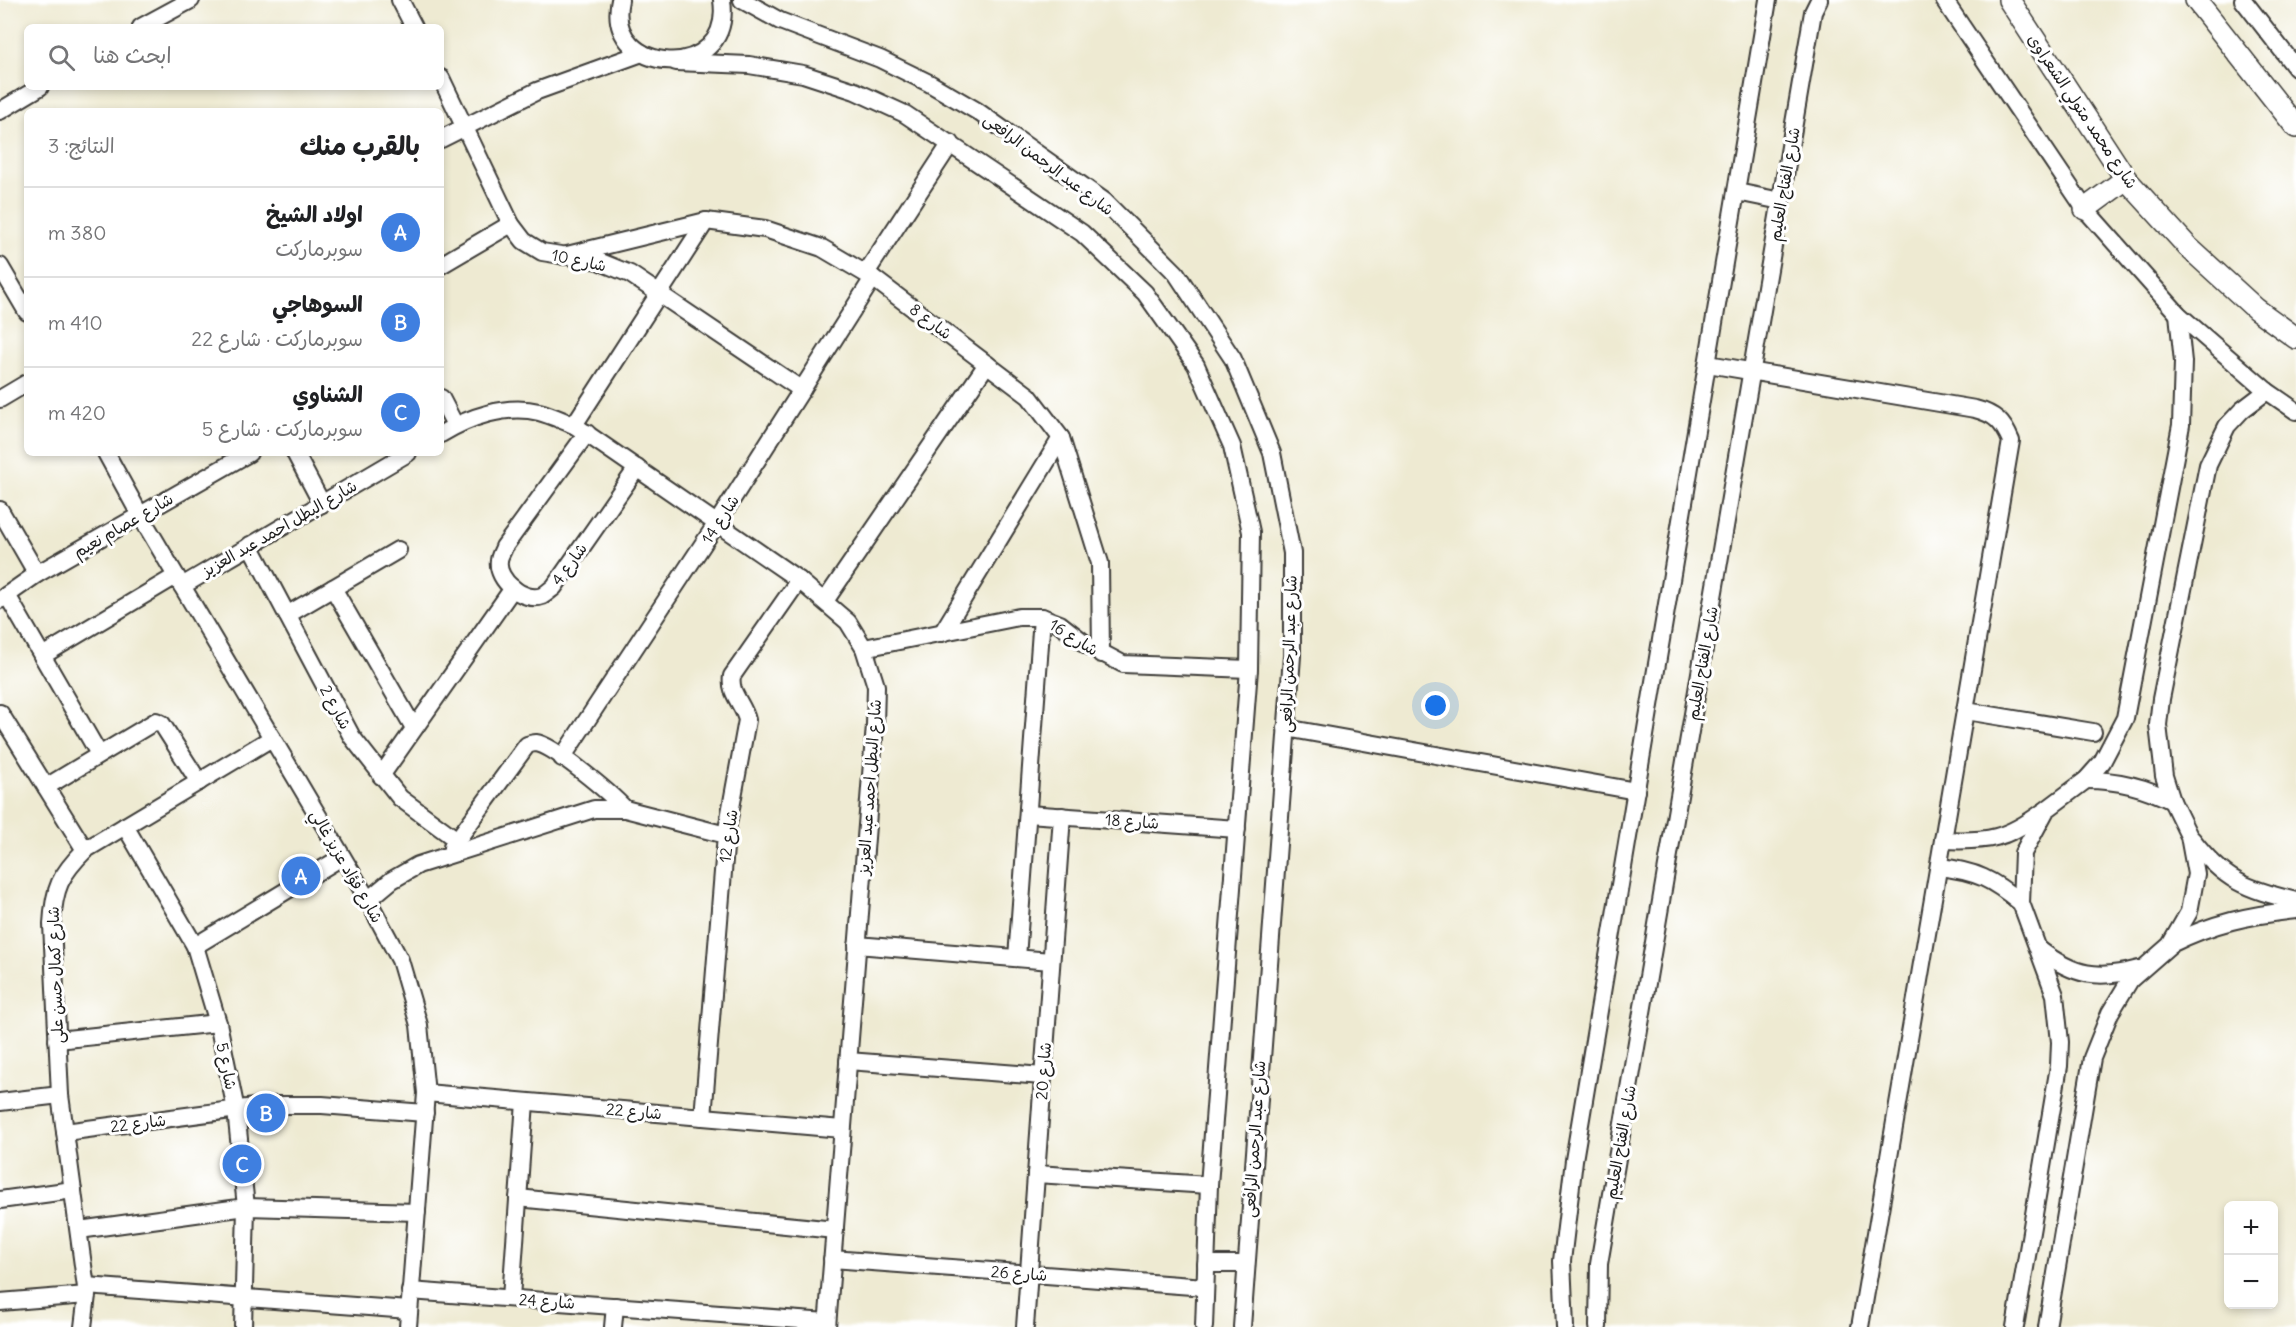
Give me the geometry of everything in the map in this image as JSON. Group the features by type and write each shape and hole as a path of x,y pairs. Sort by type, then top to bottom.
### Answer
{"street":[{"path":"146,24 190,0"},
{"path":"400,0 412,24"},
{"path":"620,0 621,25 629,40 642,53 658,60 749,65 803,74 855,91 885,104 951,143 1082,233 1146,293 1196,365 1232,446 1251,532 1249,669 1209,1185 1204,1327"},
{"path":"676,62 691,58 715,39 721,25 722,0"},
{"name":"شارع عبد الرحمن الرافعى","path":"742,0 780,21 880,59 929,83 977,111 1104,201 1176,273 1233,358 1272,453 1292,554 1292,656 1244,1264 1242,1327"},
{"path":"1565,1327 1562,1261 1574,1160 1768,0"},
{"name":"شارع الفتاح العليم","path":"1598,1327 1599,1264 1813,12 1819,0"},
{"path":"1944,0 2085,209 2178,314 2267,391 2296,411"},
{"path":"2196,0 2280,110 2296,127"},
{"path":"2243,0 2296,68"},
{"name":"شارع محمد متولي الشعراوى","path":"2014,5 2126,179 2188,247 2256,309 2296,338"},
{"path":"444,137 537,91 642,53"},
{"name":"شارع 10","path":"444,84 512,224 524,241 542,252 598,261 630,274 802,390"},
{"path":"0,111 35,90"},
{"name":"شارع 14","path":"562,758 802,390 951,143"},
{"path":"2085,209 2126,179"},
{"path":"1737,192 1781,201"},
{"path":"381,776 513,588 502,577 498,561 504,547 581,429 660,293 706,221"},
{"name":"شارع 8","path":"563,256 706,221 765,229 822,248 870,275 1029,396 1061,438 1100,563 1101,654"},
{"path":"444,263 512,224"},
{"path":"0,266 24,307"},
{"path":"1943,840 1980,842 2016,832 2086,780 2102,762 2115,741 2131,694 2181,425 2182,362 2178,314"},
{"path":"825,601 987,364"},
{"path":"1708,364 1992,413 2004,425 2011,441 1860,1327"},
{"path":"0,399 24,385"},
{"path":"2267,391 2242,410 2227,426 2208,465 2161,699 2158,725 2159,751 2172,801 2189,836 2207,858 2229,877 2254,891 2296,901"},
{"path":"444,411 448,429"},
{"name":"شارع البطل احمد عبد العزيز","path":"448,429 495,411 538,412 581,429 799,580 848,622 864,648 876,686 875,725 827,1325"},
{"path":"942,633 1061,438"},
{"name":"شارع فؤاد عزيز غالي","path":"108,456 140,515 368,900 400,960 419,1025 426,1093 408,1327"},
{"path":"297,456 322,504"},
{"name":"شارع البطل احمد عبد العزيز","path":"42,656 250,545 403,456"},
{"name":"شارع عصام نعيم","path":"3,597 37,574 140,515 228,458"},
{"name":"شارع 4","path":"513,588 526,596 541,596 554,587 637,468"},
{"path":"0,510 37,574"},
{"name":"شارع 2","path":"250,545 352,737 400,798 452,847"},
{"path":"287,615 398,550"},
{"name":"شارع 12","path":"703,1117 726,835 747,720 744,708 733,692 732,676 799,580"},
{"path":"333,588 414,728"},
{"path":"3,597 42,656 99,754"},
{"name":"شارع 16","path":"864,648 1019,617 1042,617 1060,624 1101,654 1123,664 1249,669"},
{"path":"1017,958 1042,617"},
{"path":"1966,711 2093,732"},
{"path":"0,714 85,850"},
{"path":"46,787 156,721 162,724 199,782"},
{"path":"1286,728 1636,791"},
{"name":"شارع كمال حسن على","path":"83,1327 87,1290 60,1095 51,924 53,895 65,870 85,850 272,738"},
{"path":"452,847 527,745 536,743 562,758 602,787 625,809"},
{"path":"2086,780 2131,784 2152,790 2172,801"},
{"path":"368,900 392,880 452,847 584,812 625,809 726,835"},
{"path":"2015,1327 2059,1066 2060,1042 2055,995 2020,903 2023,854 2046,810"},
{"name":"شارع 18","path":"1028,814 1237,829"},
{"name":"شارع 20","path":"1025,1327 1062,816"},
{"name":"شارع 5","path":"125,826 195,946 218,1023 236,1110 246,1207 243,1327"},
{"path":"2170,945 2189,912 2193,893 2196,874 2189,836"},
{"path":"195,946 342,857"},
{"path":"1939,867 1969,870 1997,883 2020,903"},
{"path":"2047,1327 2092,1058 2110,1013 2139,969 2170,945 2223,921 2296,910"},
{"path":"857,945 1051,961"},
{"path":"2039,949 2060,965 2086,974 2113,976 2139,969"},
{"path":"57,1040 218,1023"},
{"path":"848,1061 1043,1076"},
{"name":"شارع 22","path":"426,1093 842,1129"},
{"path":"0,1102 60,1095"},
{"path":"511,1298 525,1102"},
{"name":"شارع 22","path":"65,1132 296,1104 425,1113"},
{"path":"1036,1174 1209,1185"},
{"path":"0,1200 73,1190"},
{"path":"518,1198 835,1230"},
{"path":"79,1230 246,1207 417,1212"},
{"name":"شارع 26","path":"832,1259 1206,1287"},
{"path":"1206,1264 1244,1264"},
{"path":"0,1302 87,1290 245,1297 409,1310"},
{"name":"شارع 24","path":"410,1291 827,1325"},
{"path":"613,1327 615,1306"}],"place":[{"name":"اولاد الشيخ","path":"301,876"},
{"name":"السوهاجي","path":"266,1113"},
{"name":"الشناوي","path":"242,1164"}]}
